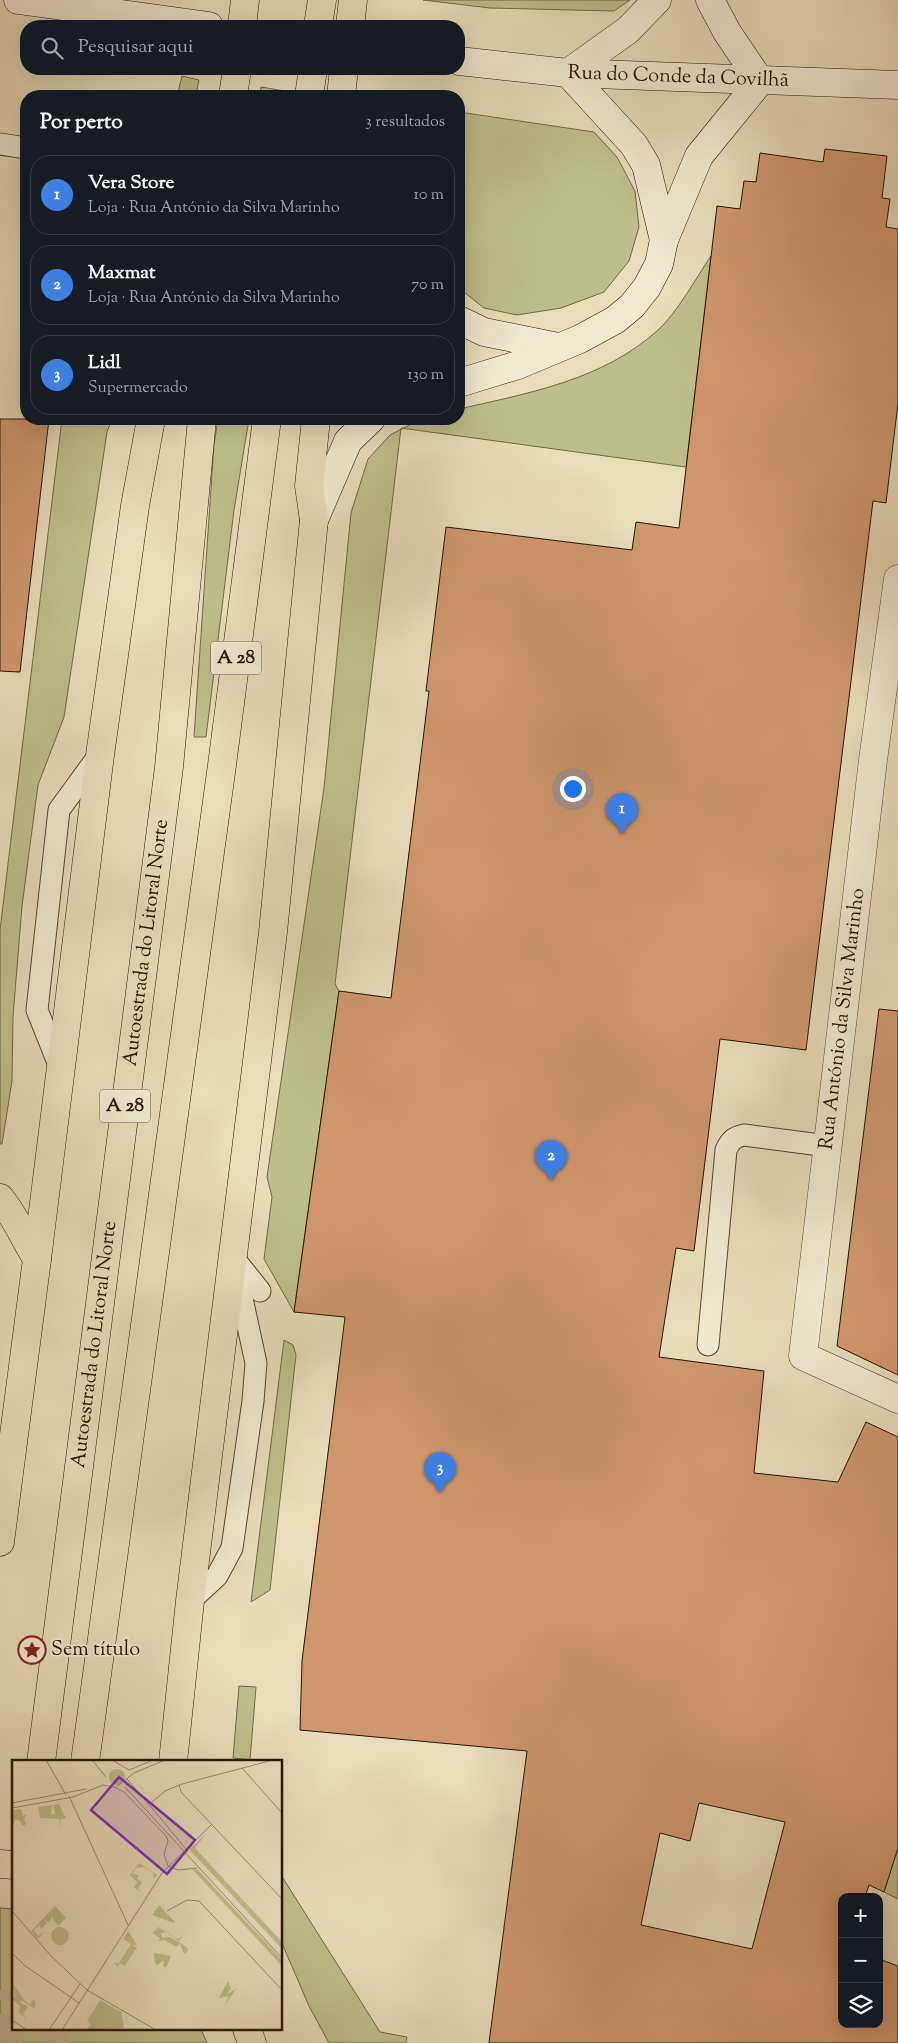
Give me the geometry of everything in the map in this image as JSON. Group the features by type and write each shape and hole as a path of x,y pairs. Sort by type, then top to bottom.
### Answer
{"main road":[{"path":"243,20 245,0"},
{"path":"319,20 322,0"},
{"path":"351,20 354,0"},
{"path":"657,0 628,30 568,73 634,145 646,165 664,240"},
{"path":"465,381 518,365 602,328 632,306 647,287 655,272 664,240 699,156 760,81 727,32 710,0"},
{"path":"28,1 166,20"},
{"name":"Rua do Conde da Covilhã","path":"465,62 502,68 568,73 898,85"},
{"path":"234,90 235,75"},
{"path":"310,90 312,75"},
{"path":"342,90 343,75"},
{"path":"465,323 484,332 558,347"},
{"path":"0,1542 100,755 135,506 150,425"},
{"name":"Autoestrada do Litoral Norte","path":"41,1760 169,767 201,425"},
{"name":"A 28","path":"85,1760 204,896 266,425"},
{"path":"173,1760 190,1602 273,932 314,520 309,486 315,425"},
{"path":"314,520 348,441 365,425"},
{"name":"Rua António da Silva Marinho","path":"898,579 874,760 803,1356 898,1399"},
{"path":"0,1198 12,1212 19,1230 37,1259"},
{"path":"247,2030 252,2043"}],"lane":[{"path":"0,144 20,147"},
{"path":"708,1345 726,1150 730,1142 737,1136 744,1135 828,1146"},
{"path":"233,1257 260,1291"},
{"path":"190,1602 217,1576 232,1548 253,1401 256,1362 233,1257"}],"green space":[{"path":"423,0 630,0 614,11 490,8"},
{"path":"182,76 199,80 197,90 178,90"},
{"path":"261,87 279,90 261,90"},
{"path":"465,113 594,132 617,157 635,191 639,227 629,261 604,292 561,308 517,315 484,308 465,293"},
{"path":"711,256 686,467 403,428 409,425 465,425 465,408 564,382 614,361 637,347 665,323"},
{"path":"61,425 110,425 107,432 64,717 38,785 22,906 13,1017 12,1081 2,1144 0,1144 0,930"},
{"path":"217,425 248,425 234,510 206,737 194,737 214,445"},
{"path":"401,429 335,984 339,991 294,1312 264,1259 272,1197 267,1177 324,788 351,513 368,459 390,435"},
{"path":"284,1340 293,1345 296,1355 270,1590 251,1602"},
{"path":"239,1686 256,1687 250,1760 233,1758"},
{"path":"898,1815 898,1899 884,1892 896,1853"},
{"path":"282,1877 380,2032 407,2037 406,2043 329,2043 309,2006 282,1943"},
{"path":"0,1908 12,1909 12,2030 201,2030 207,2043 0,2043"}],"building":[{"path":"825,149 887,156 882,198 890,199 886,227 898,229 898,403 886,503 873,501 806,1050 720,1039 694,1251 676,1248 659,1357 764,1371 754,1473 838,1482 866,1422 898,1437 898,1848 884,1892 869,1885 866,1893 838,1893 838,2028 883,2028 883,1960 898,1966 898,2043 489,2043 527,1751 300,1730 302,1661 345,1317 294,1312 339,991 391,998 429,691 426,691 446,527 632,550 636,522 679,528 717,206 740,209 744,181 756,182 760,153 823,162","holes":["699,1803 785,1822 752,1949 641,1925 660,1833 690,1841"]},
{"path":"0,419 20,419 20,425 48,425 20,672 0,671"},
{"path":"879,1009 898,1011 898,1375 837,1346"}],"tunnel":[{"path":"8,2043 12,2008"},
{"path":"55,2043 56,2030"}],"place":[{"name":"Vera Store","path":"622,834"},
{"name":"Maxmat","path":"551,1181"},
{"name":"Lidl","path":"440,1493"},
{"name":"Sem título","path":"32,1650"}]}
